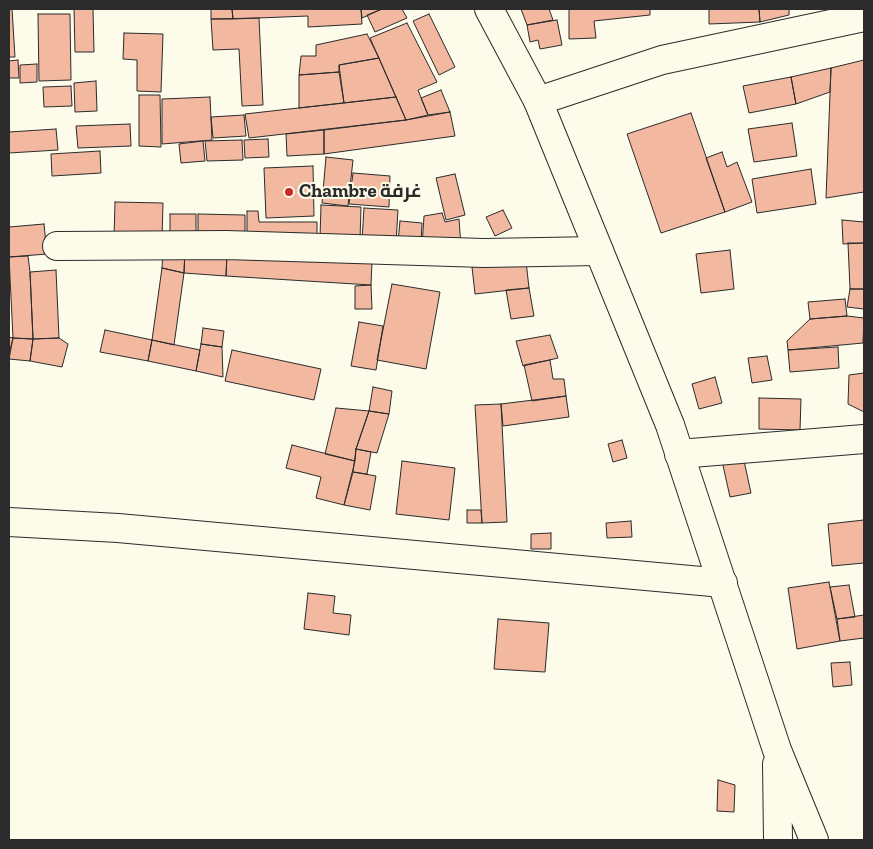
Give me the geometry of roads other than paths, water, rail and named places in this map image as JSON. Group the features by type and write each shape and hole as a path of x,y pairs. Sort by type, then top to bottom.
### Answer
{"street":[{"path":"489,9 538,101 679,454 724,583 777,750 814,840"},
{"path":"538,101 662,60 864,17"},
{"path":"57,246 226,245 484,253 599,251"},
{"path":"679,454 864,438"},
{"path":"9,522 118,528 724,583"},
{"path":"777,750 778,840"}],"place":[{"name":"Chambre غرفة","path":"289,192"}]}
